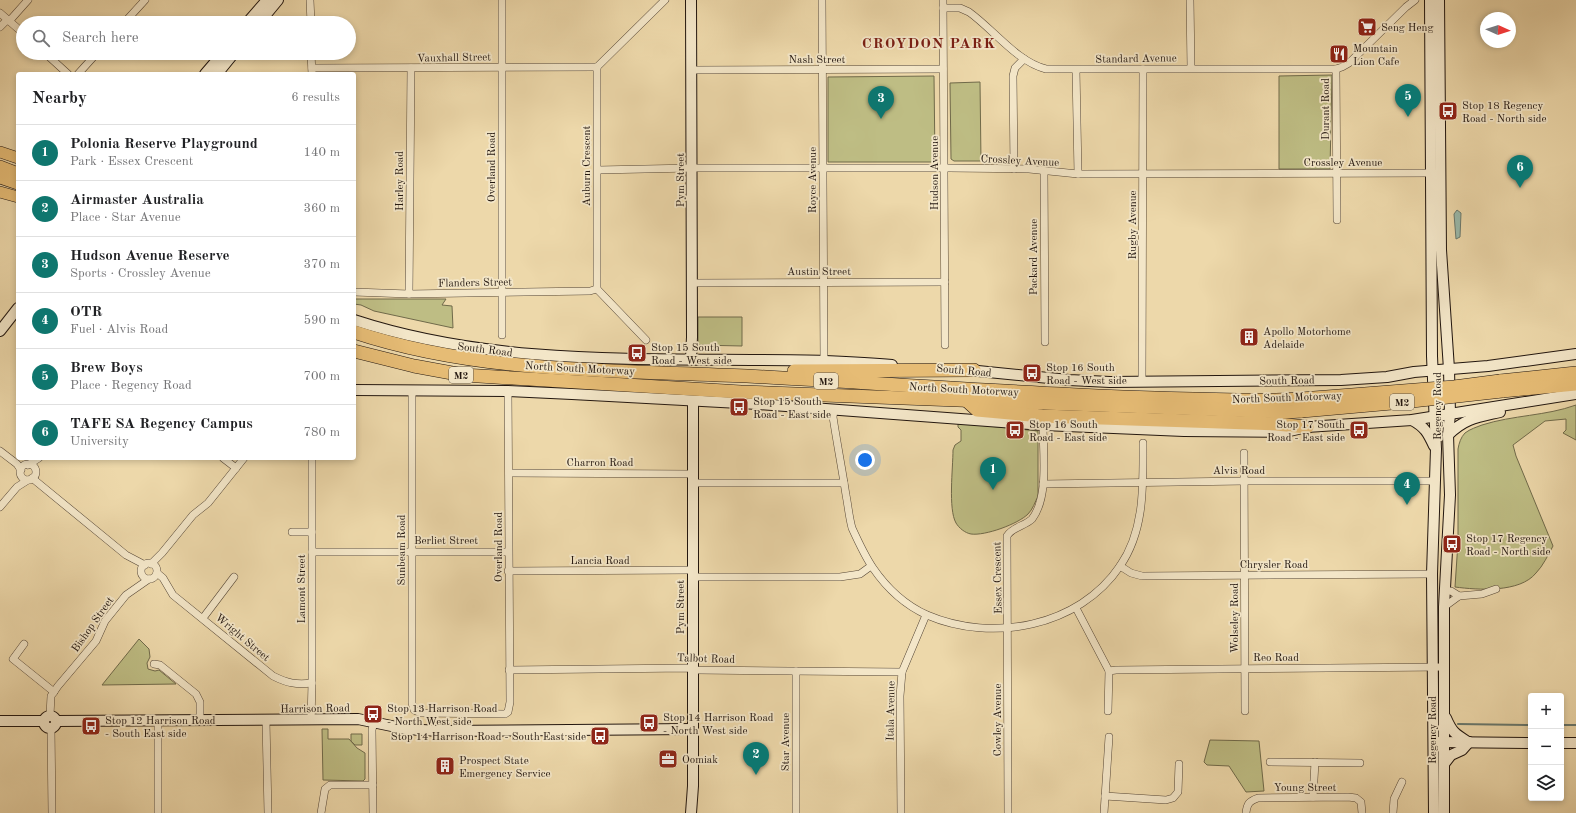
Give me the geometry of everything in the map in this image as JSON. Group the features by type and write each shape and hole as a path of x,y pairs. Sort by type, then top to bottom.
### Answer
{"highway":[{"path":"0,168 16,173"},
{"path":"0,177 16,182"},
{"name":"North South Motorway","path":"356,333 441,354 507,364 562,368 746,376 911,387 1087,395 1260,400 1301,405 1403,402 1576,374"},
{"name":"North South Motorway","path":"356,352 414,366 463,375 740,392 1285,412 1301,405"},
{"path":"746,376 774,371 974,370"},
{"name":"North South Motorway","path":"1501,386 1576,384"},
{"path":"967,401 978,410 1042,416 1276,424 1307,427"}],"main road":[{"path":"253,16 267,0"},
{"path":"265,16 278,0"},
{"name":"Pym Street","path":"691,0 691,359"},
{"name":"Regency Road","path":"1430,0 1436,173 1449,369 1450,414 1448,435 1450,495 1444,591 1444,813"},
{"name":"Regency Road","path":"1434,813 1432,574 1436,449 1432,356 1439,0"},
{"path":"207,72 217,60"},
{"path":"219,72 228,60"},
{"path":"0,152 16,157"},
{"path":"0,192 16,197"},
{"path":"0,331 16,311"},
{"name":"South Road","path":"356,321 408,336 456,346 502,352 592,358 824,360 974,370 1069,380 1142,382 1341,380 1387,377 1414,372 1474,367 1576,354"},
{"path":"1446,328 1453,337 1454,355 1460,367 1474,367"},
{"path":"1414,372 1420,370 1432,356"},
{"path":"356,390 508,391 692,400 1043,425 1184,431 1285,432 1307,427 1412,420 1572,394"},
{"path":"1448,435 1458,425 1467,420 1572,394"},
{"name":"Pym Street","path":"691,813 693,729 692,400"},
{"path":"1412,420 1422,425 1436,449"},
{"path":"1432,603 1444,591"},
{"path":"1444,714 1451,730 1469,742"},
{"name":"Harrison Road","path":"0,721 266,721 358,719 374,721 406,729 438,731 693,729"},
{"path":"1433,742 1528,743"},
{"path":"1444,764 1451,755 1462,750 1469,742"},
{"path":"1564,743 1576,743"},
{"path":"1434,801 1444,800"}],"street":[{"path":"0,27 28,0"},
{"path":"130,16 145,0"},
{"path":"310,0 311,16"},
{"name":"Overland Road","path":"502,0 502,335"},
{"path":"597,67 665,0"},
{"name":"Royce Avenue","path":"822,0 824,360"},
{"name":"Hudson Avenue","path":"943,0 945,345"},
{"path":"1190,0 1191,68"},
{"name":"Standard Avenue","path":"943,8 960,8 969,12 1024,59 1037,67 1046,69 1336,69 1350,63 1406,6 1415,0"},
{"path":"0,13 16,27"},
{"path":"1014,169 1013,76 1015,68 1024,59"},
{"path":"53,60 66,72"},
{"path":"80,72 91,60"},
{"path":"311,60 312,71"},
{"name":"Vauxhall Street","path":"312,71 411,68 597,67"},
{"name":"Auburn Crescent","path":"597,67 597,290"},
{"name":"Harley Road","path":"409,294 411,68"},
{"name":"Nash Street","path":"692,70 943,69"},
{"name":"Rugby Avenue","path":"1142,382 1143,69"},
{"name":"Durant Road","path":"1336,69 1337,220"},
{"path":"1076,70 1078,174"},
{"name":"Crossley Avenue","path":"598,170 692,168 945,168 1014,169 1078,174 1337,172 1436,173"},
{"name":"Packard Avenue","path":"1044,171 1045,342"},
{"name":"Austin Street","path":"692,283 945,282"},
{"path":"597,290 646,340"},
{"name":"Flanders Street","path":"356,292 409,294 597,290"},
{"name":"Sunbeam Road","path":"412,391 412,703 414,710 421,714 504,714 508,712 510,702"},
{"name":"Overland Road","path":"508,391 510,702"},
{"path":"834,410 833,417 852,527 872,566 886,586 908,604 926,615 947,622 975,627 1008,628 1042,622 1055,618 1076,608 1098,591 1120,566 1136,532 1142,503 1142,443"},
{"name":"Essex Crescent","path":"1008,628 1007,536 1009,532 1030,520 1036,512 1042,497 1043,425"},
{"name":"Wright Street","path":"0,451 27,471 46,489 126,555 163,578 173,595 273,676 285,682 301,684 312,683"},
{"name":"Wolseley Road","path":"1244,453 1245,711"},
{"path":"0,507 37,460"},
{"path":"226,460 236,468"},
{"path":"150,571 162,553 193,514 208,503 242,460"},
{"name":"Lamont Street","path":"311,720 312,460"},
{"name":"Charron Road","path":"509,473 844,482"},
{"name":"Alvis Road","path":"1043,484 1245,481 1435,481"},
{"path":"292,532 312,532"},
{"name":"Berliet Street","path":"312,552 508,552"},
{"name":"Lancia Road","path":"508,572 692,573 840,577 860,574 872,566"},
{"name":"Chrysler Road","path":"1120,566 1131,574 1142,576 1432,574"},
{"name":"Bishop Street","path":"52,813 50,721 51,696 96,641 105,621 126,595 136,588 150,571"},
{"path":"202,618 234,578"},
{"path":"1444,607 1459,596 1482,594 1496,589"},
{"path":"1444,591 1451,591 1459,596"},
{"path":"1076,608 1109,671 1108,711"},
{"name":"Itala Avenue","path":"901,813 900,696 902,672 926,615"},
{"name":"Cowley Avenue","path":"1008,628 1008,813"},
{"path":"24,644 13,659 54,692"},
{"path":"154,664 160,665 196,694 200,702 200,721"},
{"name":"Reo Road","path":"1109,671 1444,667"},
{"name":"Talbot Road","path":"509,670 688,668 902,672"},
{"name":"Star Avenue","path":"796,670 796,813"},
{"path":"158,721 158,813"},
{"path":"266,721 268,813"},
{"path":"373,813 372,730 374,721"},
{"path":"1104,813 1109,736"},
{"path":"1270,762 1360,763"},
{"path":"1313,798 1314,762"},
{"path":"1104,796 1166,800 1173,798 1178,792 1180,764"},
{"path":"1393,813 1394,798 1402,782"},
{"path":"321,813 324,789 330,785 373,785"},
{"name":"Young Street","path":"1246,813 1247,804 1251,800 1258,798 1356,798 1361,802 1362,813"}],"shaded area":[{"path":"1332,75 1330,169 1279,169 1279,76"},
{"path":"934,76 935,162 828,162 828,77"},
{"path":"980,82 981,161 954,161 951,159 950,83"},
{"path":"1457,210 1461,213 1460,237 1456,239 1454,214"},
{"path":"356,299 446,299 442,305 452,306 453,328 374,311 356,304"},
{"path":"698,317 742,317 742,346 698,345"},
{"path":"1576,405 1576,440 1563,433 1566,430 1566,419 1545,421 1513,445 1516,456 1553,546 1543,564 1529,579 1520,584 1509,587 1498,589 1475,589 1455,587 1458,542 1458,449 1462,436 1471,429 1482,425 1506,419 1565,409"},
{"path":"958,423 1038,431 1038,496 1028,514 1017,522 993,531 977,534 967,533 957,525 952,508 952,488 953,450 955,445 961,441 961,430 958,427"},
{"path":"139,639 149,649 150,657 147,663 148,669 155,671 159,670 176,684 102,685"},
{"path":"322,729 328,729 328,739 349,739 357,748 365,753 365,779 363,781 323,780"},
{"path":"351,734 362,734 362,745 355,745 351,741"},
{"path":"1210,740 1259,741 1264,791 1246,792 1229,766 1207,765 1204,762"}],"waterway":[{"path":"1458,724 1528,725"},
{"path":"1564,725 1576,725"}],"place":[{"name":"Seng Heng","path":"1367,27"},
{"name":"Mountain Lion Cafe","path":"1339,54"},
{"name":"Stop 18 Regency Road - North side","path":"1448,111"},
{"name":"Brew Boys","path":"1408,117"},
{"name":"Hudson Avenue Reserve","path":"881,119"},
{"name":"TAFE SA Regency Campus","path":"1520,188"},
{"name":"Apollo Motorhome Adelaide","path":"1249,337"},
{"name":"Stop 15 South Road - West side","path":"637,353"},
{"name":"Stop 16 South Road - West side","path":"1032,373"},
{"name":"Stop 15 South Road - East side","path":"739,407"},
{"name":"Stop 16 South Road - East side","path":"1015,430"},
{"name":"Stop 17 South Road - East side","path":"1359,430"},
{"name":"Polonia Reserve Playground","path":"993,490"},
{"name":"OTR","path":"1407,505"},
{"name":"Stop 17 Regency Road - North side","path":"1452,544"},
{"name":"Stop 13 Harrison Road - North West side","path":"373,714"},
{"name":"Stop 14 Harrison Road - North West side","path":"649,723"},
{"name":"Stop 12 Harrison Road - South East side","path":"91,726"},
{"name":"Stop 14 Harrison Road - South East side","path":"600,736"},
{"name":"Oomiak","path":"668,759"},
{"name":"Prospect State Emergency Service","path":"445,766"},
{"name":"Airmaster Australia","path":"756,775"}],"district":[{"name":"CROYDON PARK","path":"929,43"}]}
